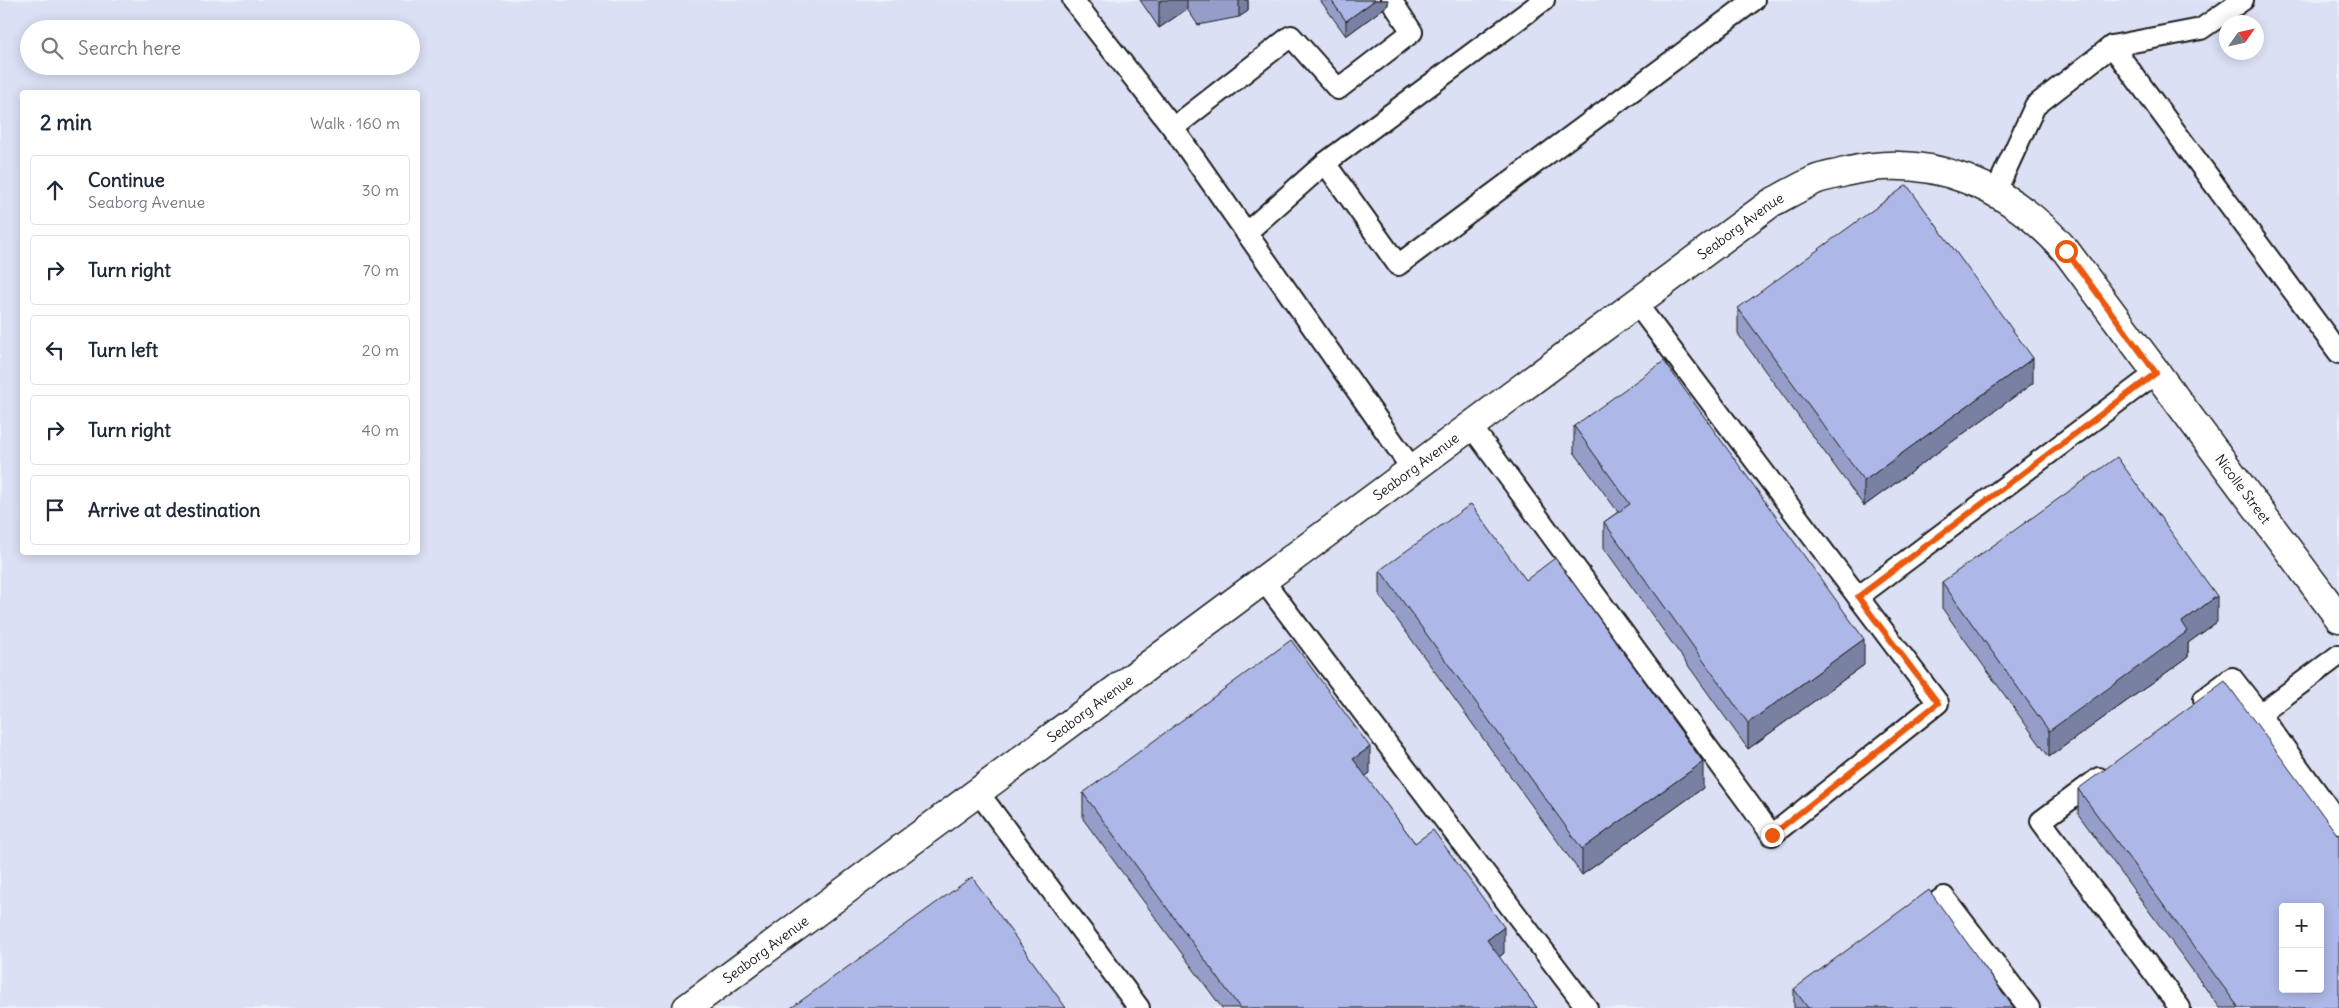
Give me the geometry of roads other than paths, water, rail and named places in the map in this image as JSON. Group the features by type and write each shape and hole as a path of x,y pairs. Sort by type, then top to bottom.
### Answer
{"street":[{"name":"Seaborg Avenue","path":"687,1008 1771,203 1817,180 1866,167 1917,166 1967,178 1996,191 2021,207 2045,227 2066,251 2152,366"},
{"name":"Nicolle Street","path":"2152,366 2339,618"}],"lane":[{"path":"1073,0 1173,128 1412,470"},
{"path":"1173,128 1291,36 1338,89 1412,32 1390,0"},
{"path":"1246,233 1325,163 1544,0"},
{"path":"1325,163 1398,266 1754,0"},
{"path":"1996,191 2035,106 2112,46 2201,29 2243,0"},
{"path":"2112,46 2339,353"},
{"path":"1471,426 1772,835 1938,703 1636,303"},
{"path":"1858,597 2152,366"},
{"path":"1263,580 1587,1008"},
{"path":"2260,714 2339,655"},
{"path":"2192,708 2232,678 2339,824"},
{"path":"2113,768 2041,821 2180,1008"},
{"path":"978,792 1139,1008"},
{"path":"1905,926 1944,897 2029,1008"}]}
